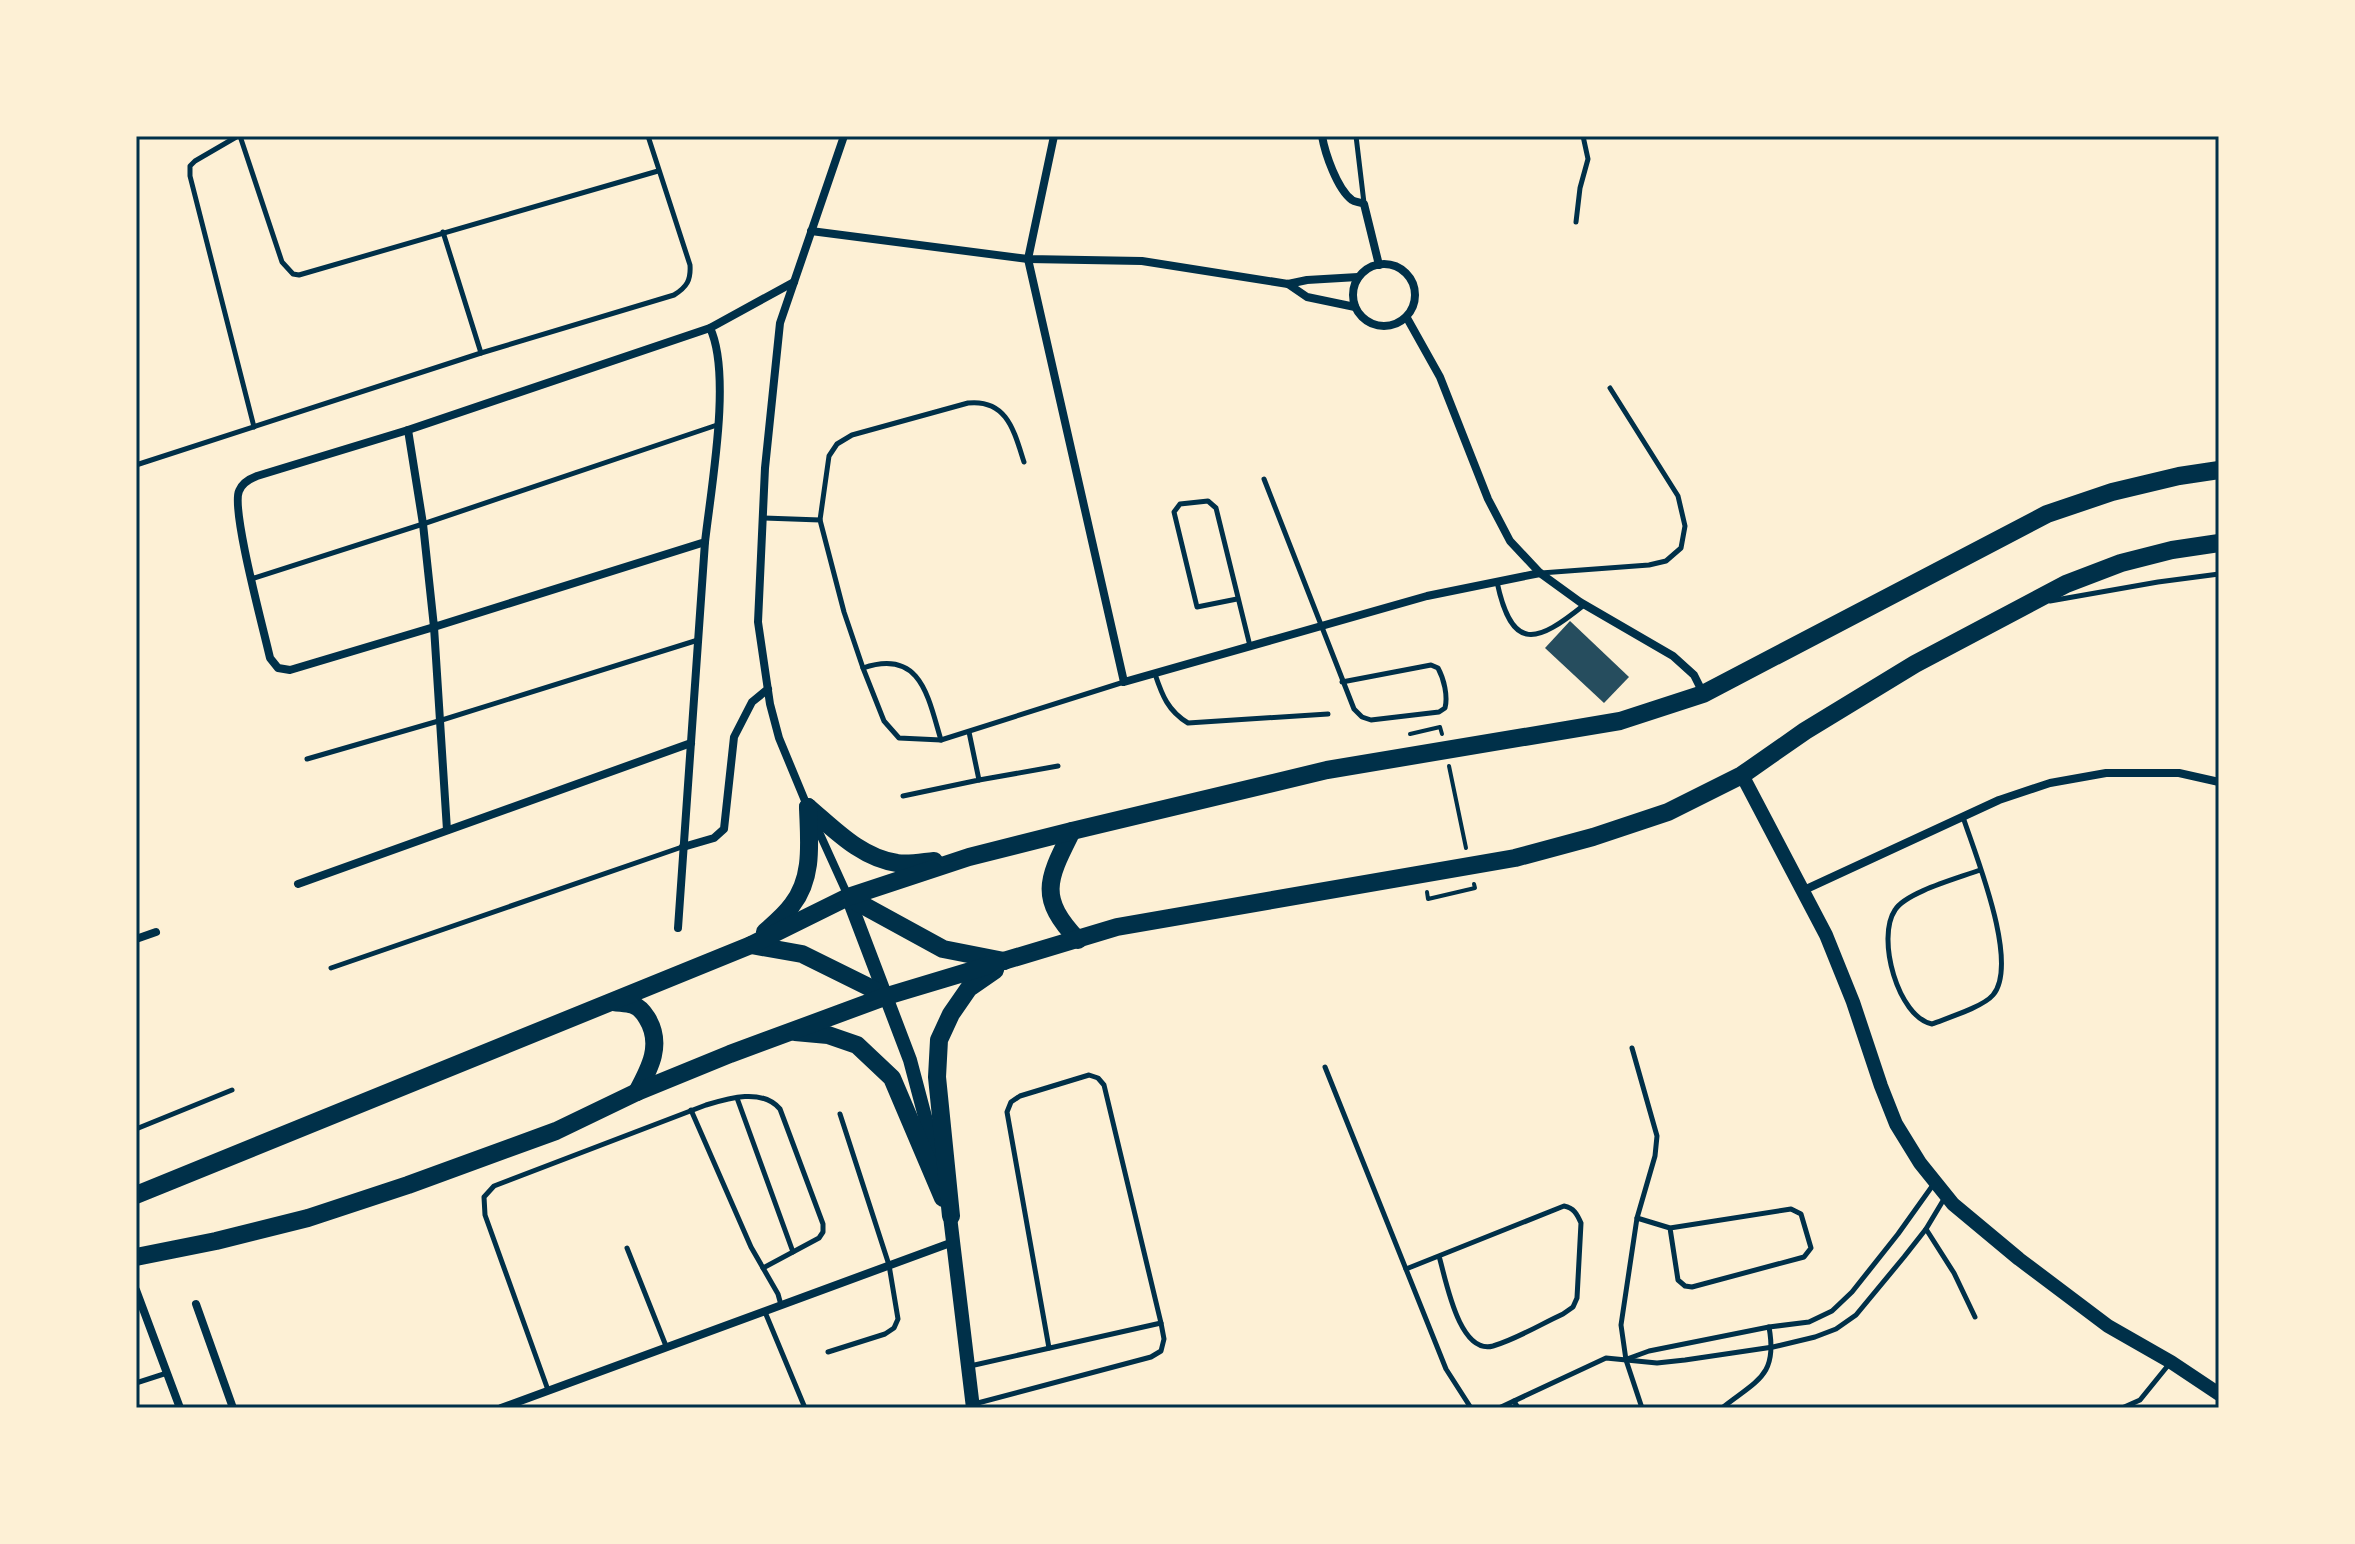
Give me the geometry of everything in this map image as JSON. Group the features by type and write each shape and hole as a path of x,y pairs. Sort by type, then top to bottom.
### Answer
{"highway":[{"path":"136,1195 751,945 848,897 969,857 1327,770 1620,721 1703,694 2047,514 2112,492 2219,470"},
{"path":"136,1257 292,1222 408,1185 556,1131 637,1092 887,996 1117,927 1515,858 1668,812 1742,775 1805,731 1915,664 2025,604 2094,571 2172,550 2219,543"},
{"path":"808,807 849,842 898,864 969,857"},
{"path":"751,945 792,905 806,880 808,807"},
{"path":"1072,831 1051,873 1050,892 1055,911 1078,940"},
{"path":"848,897 943,949 1007,961"},
{"path":"751,945 802,954 887,996"},
{"path":"951,1216 937,1077 939,1040 951,1014 969,988 1007,961"},
{"path":"611,1002 635,1005 652,1026 654,1055 637,1092"},
{"path":"791,1032 828,1035 857,1045 892,1078 951,1216"}],"street":[{"path":"844,136 780,323 765,468 758,622 779,738 848,897 910,1060 951,1216 973,1406"},
{"path":"1054,136 1028,259 1124,682 1427,596 1540,573"},
{"path":"1322,136 1337,179 1351,200 1364,204 1379,265"},
{"path":"811,231 1028,259 1142,261 1288,284 1358,277"},
{"path":"1288,284 1307,297 1355,307 1368,322 1377,326 1398,324 1407,318 1416,299 1411,278 1394,265 1379,265 1365,270 1354,287 1355,307"},
{"path":"705,542 434,627 283,670 270,658 237,501 243,484 257,476 408,430 710,328 794,282"},
{"path":"1407,318 1440,377 1488,499 1510,541 1540,573 1585,605 1673,656 1694,675 1703,694"},
{"path":"678,928 705,542 717,425 720,353 710,328"},
{"path":"408,430 423,524 434,627 447,830"},
{"path":"683,847 714,838 724,829 734,737 752,702 768,689"},
{"path":"298,884 691,743"},
{"path":"1802,891 1999,800 2050,783 2106,773 2179,773 2219,782"},
{"path":"1742,775 1826,935 1896,1124 1920,1163 1946,1195 2019,1259 2108,1326 2219,1394"},
{"path":"136,939 156,932"},
{"path":"501,1408 954,1241"},
{"path":"136,1290 180,1408"},
{"path":"196,1304 233,1408"}],"lane":[{"path":"254,427 190,176 190,166 195,161 239,136 282,262 293,274 306,275 443,232 658,171"},
{"path":"136,465 481,353 674,295 689,282 690,265 648,136"},
{"path":"1356,136 1364,204"},
{"path":"1576,222 1580,188 1588,159 1583,136"},
{"path":"443,232 481,353"},
{"path":"1540,573 1649,565 1666,561 1681,548 1685,526 1678,496 1610,388"},
{"path":"1024,462 1016,438 1002,414 994,405 982,402 968,403 852,435 837,444 829,456 820,520 844,612 884,721 899,738 941,740 1124,682"},
{"path":"251,579 717,425"},
{"path":"1264,479 1320,626 1342,682 1354,709 1371,720 1439,712 1447,702 1442,675 1438,668 1431,665 1342,682"},
{"path":"1237,599 1197,607 1174,512 1180,504 1213,502 1250,646"},
{"path":"763,518 820,520"},
{"path":"2025,604 2219,574"},
{"path":"1497,581 1501,601 1512,623 1522,633 1533,636 1556,628 1585,605"},
{"path":"307,759 698,640"},
{"path":"863,668 881,662 894,662 908,669 921,681 928,695 941,740"},
{"path":"1155,674 1165,703 1175,715 1188,723 1328,714"},
{"path":"969,732 979,780"},
{"path":"903,796 1058,766"},
{"path":"1962,817 1980,870 1999,929 2000,982 1990,999 1932,1024 1922,1022 1901,995 1894,975 1889,951 1890,922 1894,910 1911,897 1980,870"},
{"path":"331,968 683,847"},
{"path":"1632,1048 1657,1136 1655,1156 1637,1218 1621,1325 1626,1360 1642,1408"},
{"path":"1325,1067 1446,1369 1471,1408"},
{"path":"973,1406 1151,1357 1161,1351 1164,1339 1161,1323 1104,1085 1098,1078 1089,1075 1020,1096 1011,1102 1007,1112 1049,1348"},
{"path":"136,1129 232,1090"},
{"path":"548,1390 485,1215 484,1197 494,1186 691,1110 737,1098 763,1096 780,1109 823,1224 823,1232 819,1238 763,1268"},
{"path":"737,1098 793,1252"},
{"path":"691,1110 751,1247 781,1305"},
{"path":"828,1352 885,1334 894,1328 898,1319 889,1265 840,1114"},
{"path":"1626,1360 1649,1351 1809,1322 1832,1311 1852,1292 1935,1182"},
{"path":"1499,1408 1606,1358 1657,1363 1773,1347 1836,1329 1856,1315 1926,1229 1946,1195"},
{"path":"1406,1269 1564,1206 1571,1207 1581,1223 1577,1298 1573,1307 1491,1347 1475,1344 1461,1327 1439,1256"},
{"path":"1637,1218 1670,1228 1791,1209 1801,1214 1811,1248 1804,1257 1692,1287 1678,1280 1670,1228"},
{"path":"1926,1229 1954,1273 1975,1317"},
{"path":"627,1248 666,1346"},
{"path":"765,1311 805,1408"},
{"path":"968,1367 1161,1323"},
{"path":"1722,1408 1767,1369 1773,1347 1769,1327"},
{"path":"2122,1408 2140,1400 2171,1362"},
{"path":"136,1383 167,1373"},
{"path":"1514,1401 1518,1408"}],"path":[{"path":"1405,736 1440,727 1444,741"},
{"path":"1447,756 1469,858"},
{"path":"1428,899 1475,888 1472,873"}],"building":[{"path":"1570,621 1629,677 1604,703 1545,648"}]}
